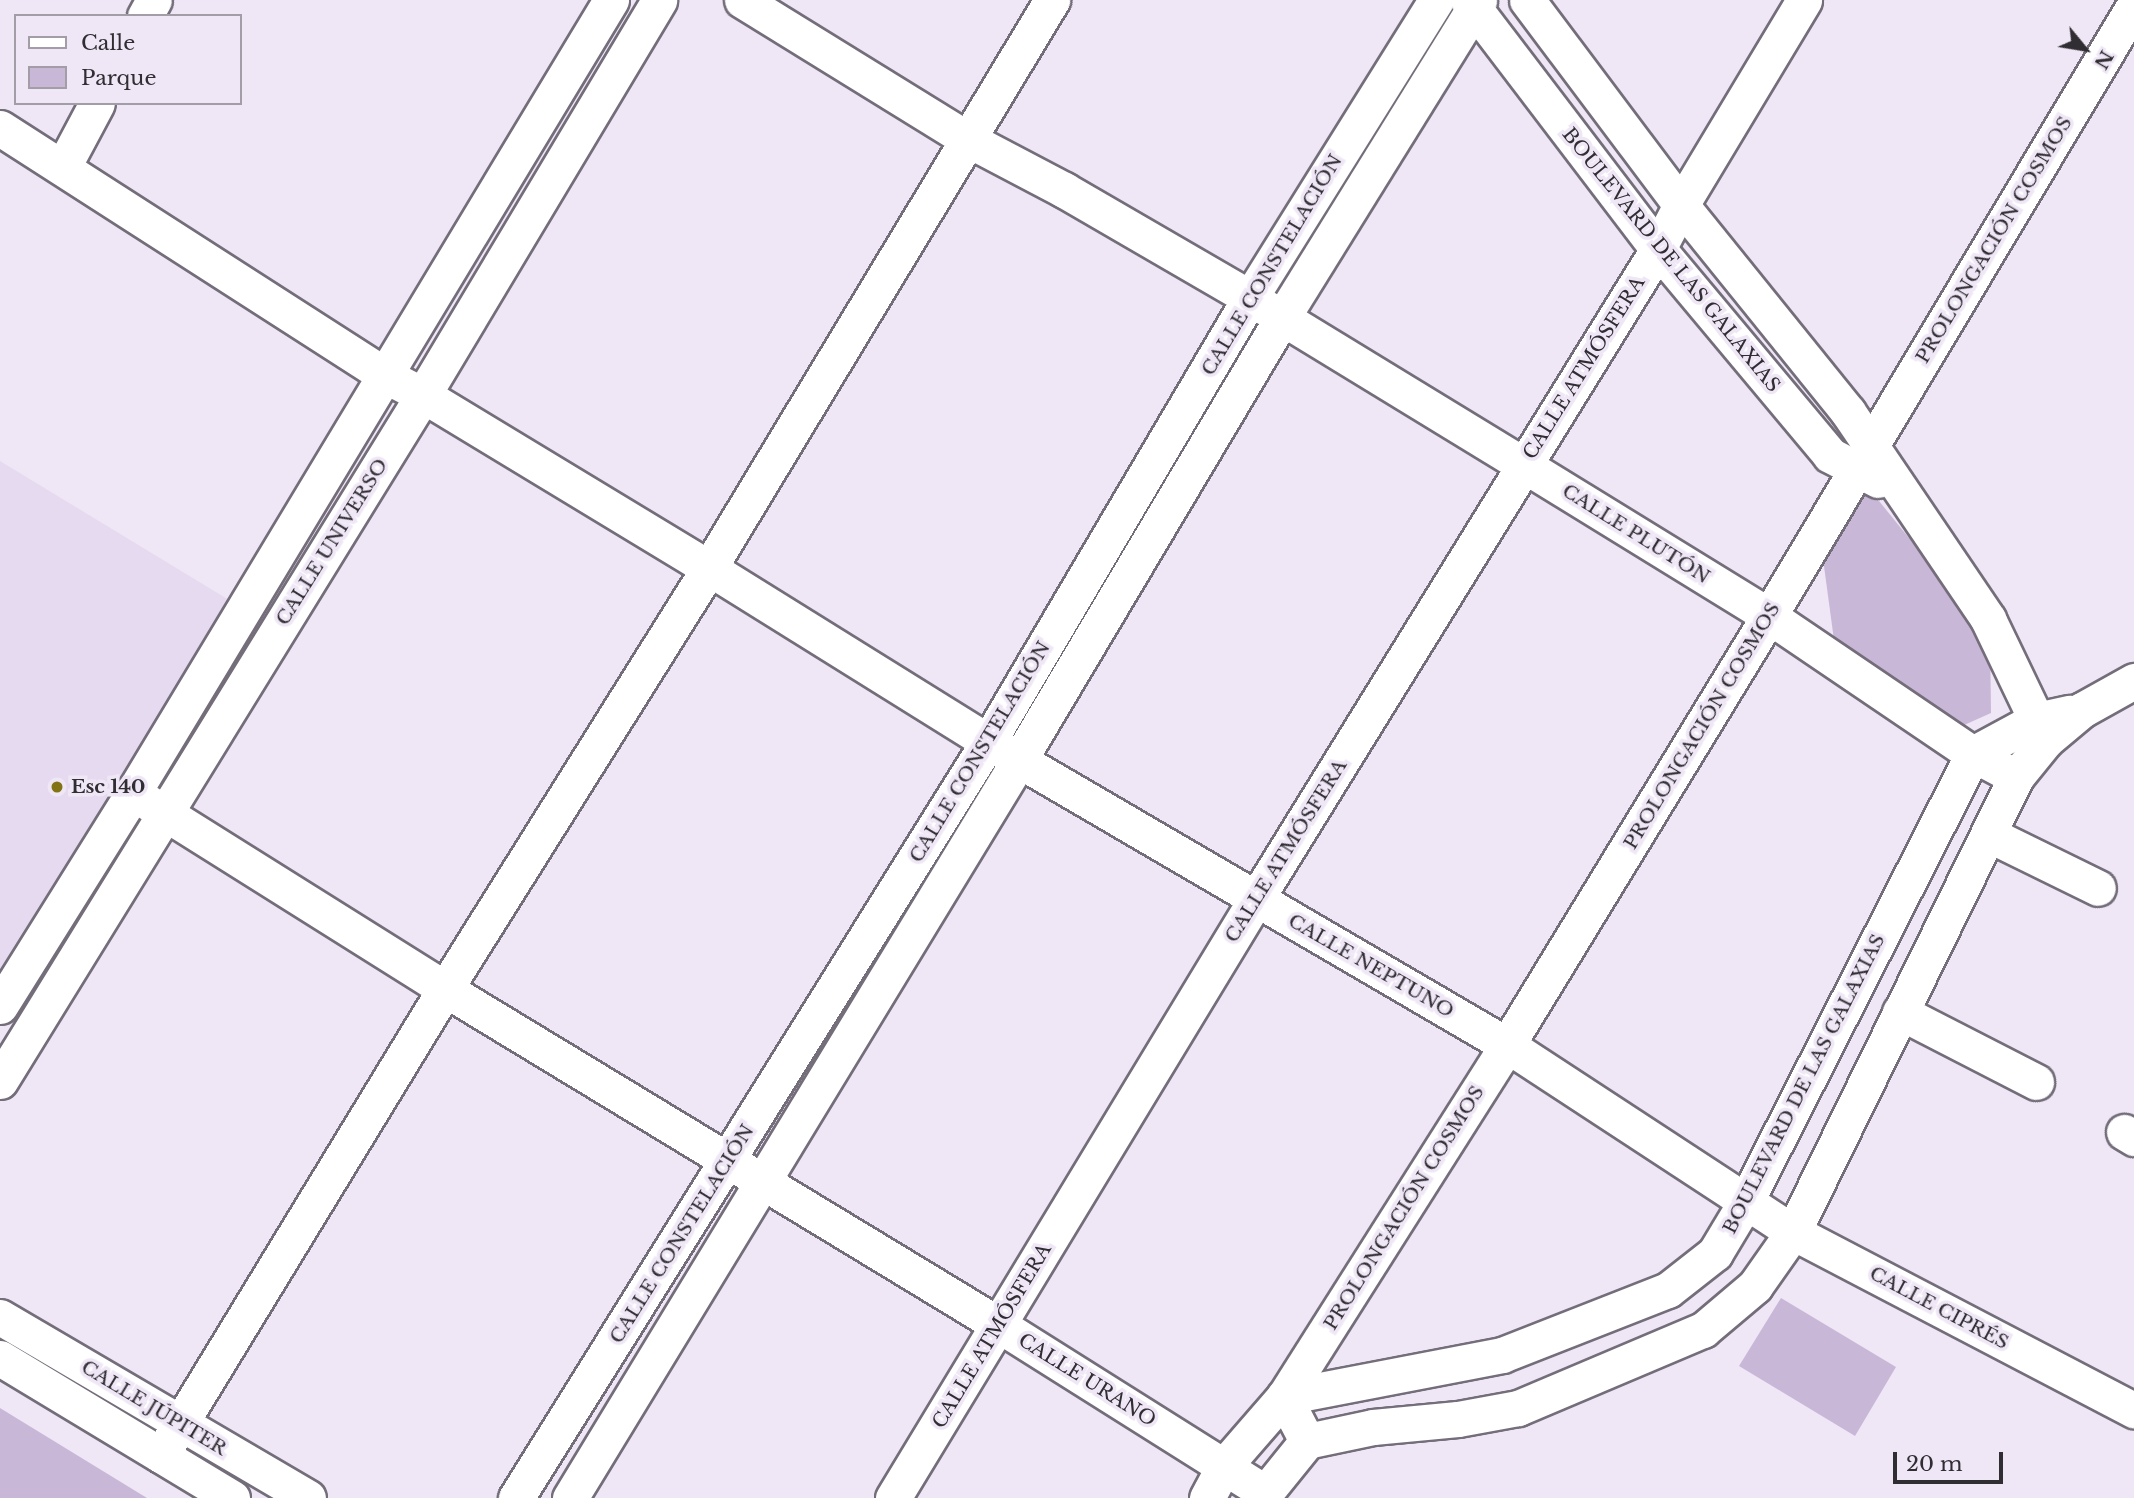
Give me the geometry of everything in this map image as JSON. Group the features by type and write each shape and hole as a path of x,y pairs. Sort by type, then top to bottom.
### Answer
{"street":[{"name":"CALLE UNIVERSO","path":"0,1006 133,793 611,0"},
{"name":"CALLE UNIVERSO","path":"0,1081 423,395 659,0"},
{"name":"CALLE PLUTÓN","path":"742,0 967,139 1064,190 1251,298 1769,616 1973,754 2016,778"},
{"path":"161,1455 182,1426 445,989 709,568 1052,0"},
{"name":"CALLE CONSTELACIÓN","path":"516,1498 988,742 1251,298 1436,0"},
{"name":"BOULEVARD DE LAS GALAXIAS","path":"1527,0 1681,205 1848,412 1863,458 1900,491 1987,619 2041,730"},
{"name":"CALLE ATMÓSFERA","path":"893,1498 1256,899 1657,249 1804,0"},
{"name":"CALLE CONSTELACIÓN","path":"570,1498 1019,760 1473,3"},
{"name":"BOULEVARD DE LAS GALAXIAS","path":"1473,3 1657,249 1830,455 1863,458"},
{"name":"PROLONGACIÓN COSMOS","path":"1284,1397 1507,1045 1769,616 2134,6"},
{"path":"63,167 96,105"},
{"name":"CALLE NEPTUNO","path":"0,128 386,376 423,395 709,568 988,742 1507,1045 1745,1203"},
{"path":"1973,754 2041,730 2134,681"},
{"path":"1263,1495 1307,1441 1373,1427 1458,1419 1518,1408 1703,1330 1755,1286 1793,1232 2041,730"},
{"name":"BOULEVARD DE LAS GALAXIAS","path":"1284,1397 1502,1355 1668,1290 1715,1253 1745,1203 1973,754"},
{"name":"CALLE URANO","path":"133,793 445,989 999,1325 1224,1466 1263,1495"},
{"path":"1990,835 2098,888"},
{"path":"1900,1012 2036,1082"},
{"name":"CALLE CIPRÉS","path":"1745,1203 1793,1232 2134,1410"},
{"name":"CALLE JÚPITER","path":"0,1317 308,1498"},
{"name":"CALLE JÚPITER","path":"0,1358 232,1498"},
{"path":"1207,1498 1224,1466 1284,1397 1307,1441"}],"shaded area":[{"name":"Esc 140","path":"0,461 229,600 0,975"}],"green space":[{"path":"1862,480 1990,638 1991,713 1962,726 1834,640 1821,544"},
{"path":"1781,1298 1896,1367 1855,1436 1739,1366"},
{"path":"0,1408 147,1498 0,1498"}],"place":[{"name":"Esc 140","path":"57,787"}]}
